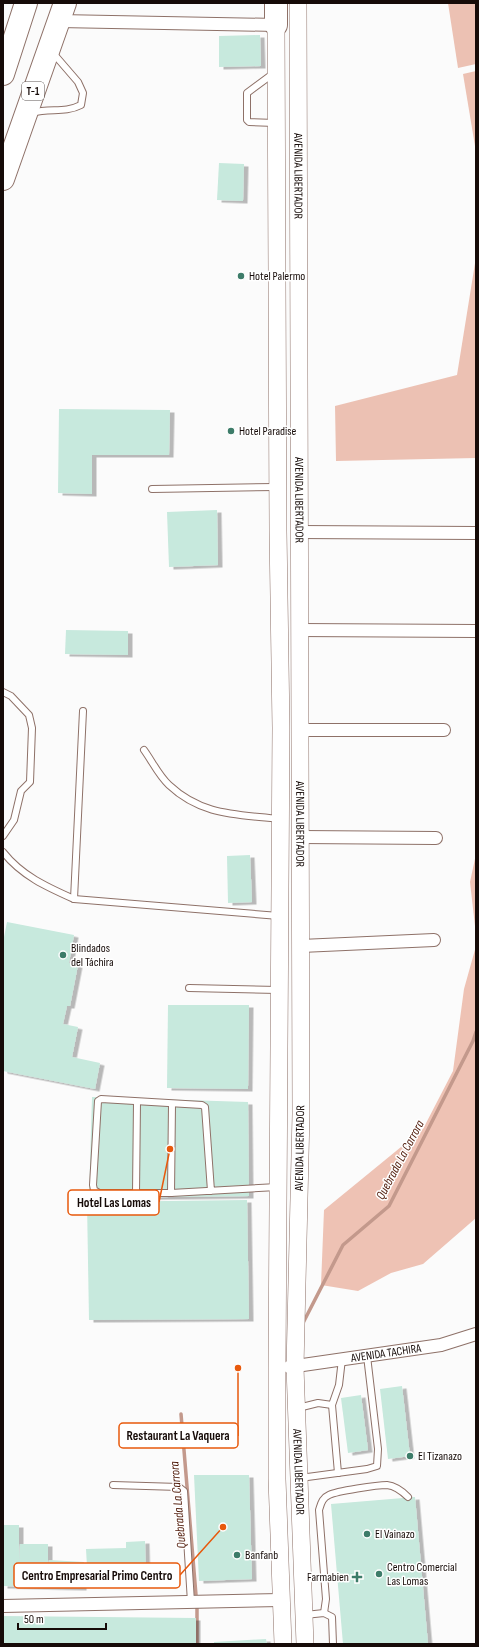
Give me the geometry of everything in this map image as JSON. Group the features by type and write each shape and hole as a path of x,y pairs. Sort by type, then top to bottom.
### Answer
{"highway":[{"path":"3,74 26,3"},
{"path":"276,3 276,24"},
{"name":"T-1","path":"3,179 62,12"}],"main road":[{"name":"AVENIDA LIBERTADOR","path":"298,3 301,1114 295,1368 305,1644"},
{"name":"AVENIDA LIBERTADOR","path":"276,24 277,486 281,639 277,1366 280,1600 283,1644"}],"street":[{"path":"62,12 276,24"},
{"path":"300,532 476,533"},
{"path":"299,630 476,631"},
{"path":"300,730 444,730"},
{"path":"301,837 436,838"},
{"path":"301,946 434,940"},
{"name":"AVENIDA TACHIRA","path":"277,1366 295,1368 342,1359 441,1345 476,1334"},
{"path":"3,1606 280,1600"}],"lane":[{"path":"25,115 40,110 70,111 81,105 83,93 78,82 49,49"},
{"path":"276,72 247,93 247,120 249,122 276,124"},
{"path":"152,489 277,486"},
{"path":"3,692 11,696 29,715 32,728 30,782 22,791 14,820 3,836"},
{"path":"74,899 82,711"},
{"path":"144,750 168,784 196,805 219,813 280,819"},
{"path":"3,852 22,872 44,885 74,899 280,916"},
{"path":"189,988 279,990"},
{"path":"211,1191 206,1109 202,1104 172,1104 101,1099 98,1101 93,1185 94,1190 99,1193 171,1193 211,1191 278,1187"},
{"path":"136,1193 137,1102"},
{"path":"171,1193 172,1104"},
{"path":"299,1478 367,1469 377,1466 378,1449 367,1356"},
{"path":"338,1473 332,1405 339,1385 342,1359"},
{"path":"297,1409 318,1403 332,1405"},
{"path":"113,1485 179,1487 184,1491 191,1602"},
{"path":"324,1613 326,1599 318,1510 321,1501 328,1495 338,1492 386,1485 402,1490 408,1497"},
{"path":"303,1615 324,1613 332,1617 333,1644"}],"shaded area":[{"path":"448,3 476,3 476,64 458,68"},
{"path":"476,71 476,152 463,74"},
{"path":"476,257 476,458 336,461 335,406 457,375"},
{"path":"476,854 476,935 470,882"},
{"path":"476,946 476,1218 423,1264 391,1273 358,1291 321,1285 324,1210 423,1129 453,1071 464,989"}],"building":[{"path":"260,35 261,66 219,67 219,36"},
{"path":"219,163 244,164 243,201 217,200"},
{"path":"59,409 170,410 169,455 92,455 92,494 58,493"},
{"path":"217,510 218,565 169,567 167,512"},
{"path":"66,630 128,631 128,655 65,654"},
{"path":"250,855 252,902 228,903 227,856"},
{"path":"7,922 74,935 69,963 78,965 70,1006 67,1006 63,1024 78,1027 72,1057 100,1063 95,1089 3,1071 3,942"},
{"path":"168,1005 249,1005 248,1089 167,1088"},
{"path":"92,1097 248,1102 249,1196 89,1198"},
{"path":"247,1200 249,1319 89,1320 87,1202"},
{"path":"402,1386 410,1456 388,1459 380,1389"},
{"path":"361,1395 368,1450 348,1453 341,1398"},
{"path":"194,1475 249,1475 252,1579 199,1581"},
{"name":"Centro Comercial Las Lomas","path":"415,1497 428,1644 343,1644 331,1504"},
{"path":"3,1525 19,1525 19,1561 20,1544 48,1544 48,1575 49,1560 84,1562 82,1588 3,1586"},
{"path":"145,1541 146,1582 88,1585 86,1549 126,1548 126,1542"},
{"path":"3,1616 196,1618 196,1644 3,1644"},
{"path":"266,1639 267,1644 214,1644 214,1642"}],"waterway":[{"name":"Quebrada La Carrora","path":"303,1323 343,1245 389,1206 473,1041 476,1032"},
{"name":"Quebrada La Carrora","path":"181,1414 196,1595"},
{"name":"Quebrada La Carrora","path":"197,1606 197,1644"}],"place":[{"name":"Hotel Palermo","path":"241,276"},
{"name":"Hotel Paradise","path":"231,431"},
{"name":"Blindados del Táchira","path":"63,955"},
{"name":"Hotel Las Lomas","path":"170,1149"},
{"name":"Restaurant La Vaquera","path":"238,1368"},
{"name":"El Tizanazo","path":"410,1456"},
{"name":"Centro Empresarial Primo Centro","path":"223,1527"},
{"name":"El Vainazo","path":"367,1534"},
{"name":"Banfanb","path":"237,1555"},
{"name":"Centro Comercial Las Lomas","path":"379,1574"},
{"name":"Farmabien","path":"357,1577"}]}
